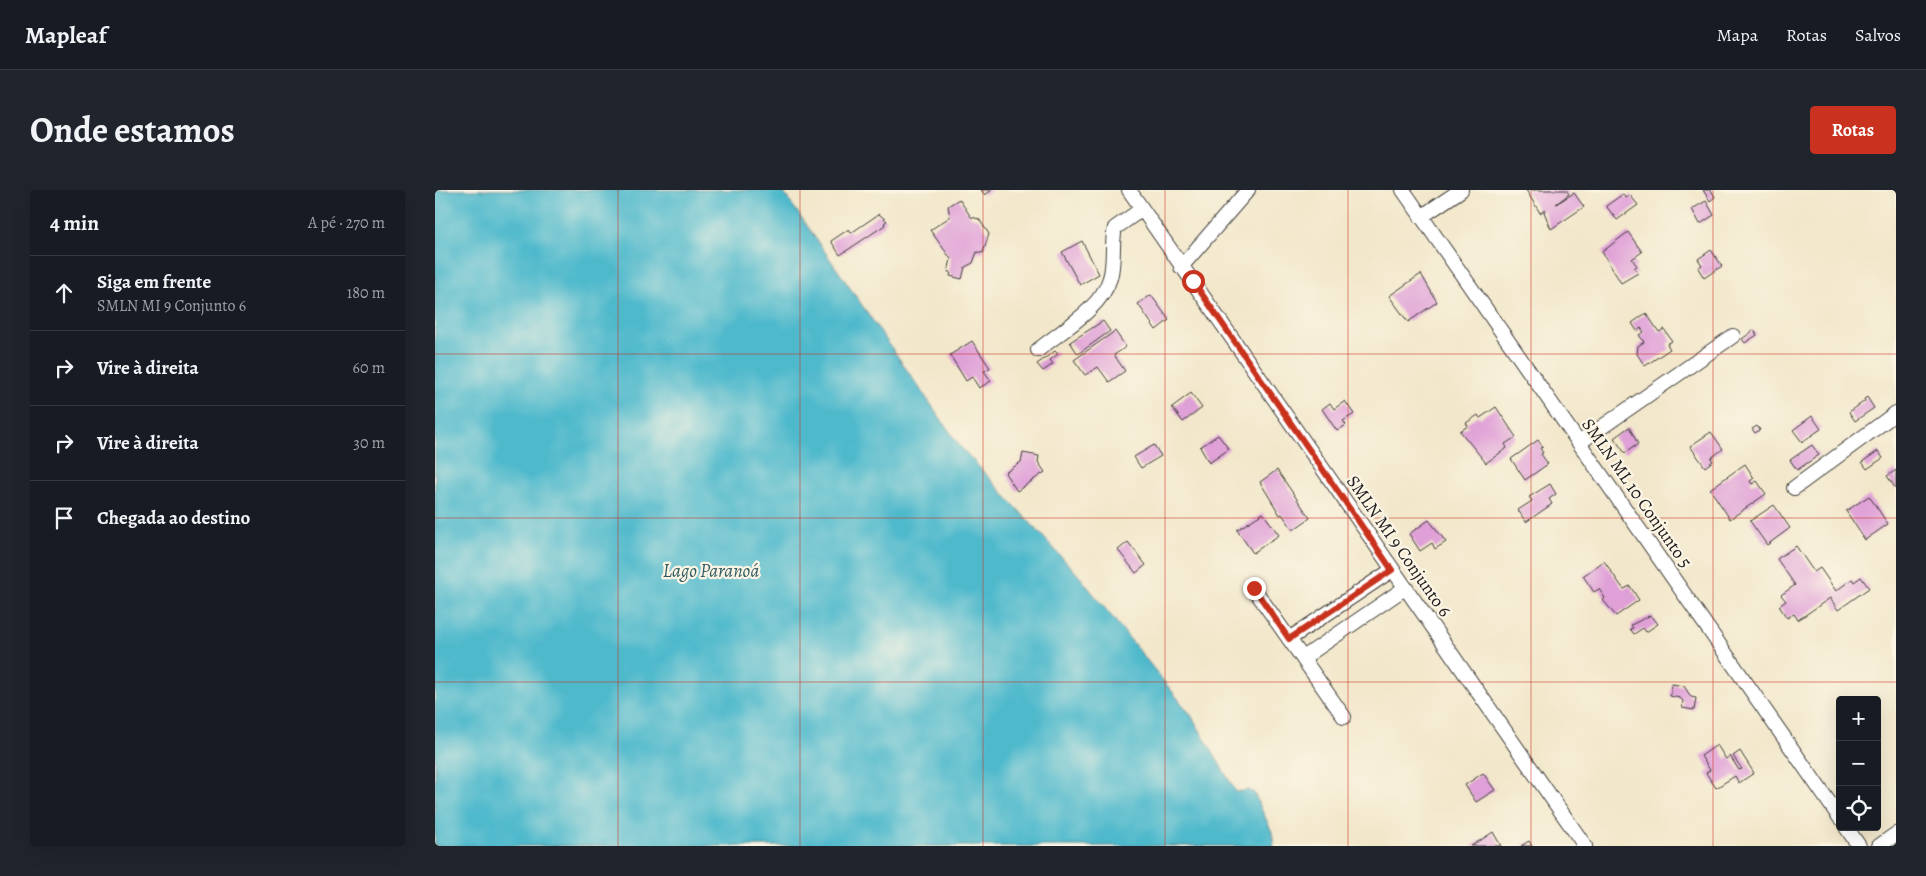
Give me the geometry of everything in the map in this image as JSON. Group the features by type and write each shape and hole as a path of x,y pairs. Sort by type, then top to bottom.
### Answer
{"street":[{"name":"SMLN MI 9 Conjunto 6","path":"1129,190 1585,846"},
{"path":"1181,267 1248,190"},
{"name":"SMLN ML 10 Conjunto 5","path":"1403,190 1836,812"},
{"path":"1421,217 1461,190"},
{"path":"1038,350 1095,304 1103,294 1112,268 1115,228 1142,209"},
{"path":"1579,443 1733,336"},
{"path":"1794,488 1896,413"},
{"path":"1289,639 1392,570"},
{"path":"1254,588 1344,717"},
{"path":"1303,658 1405,588"},
{"path":"1849,831 1859,846"},
{"path":"1879,846 1896,834"}],"water":[{"name":"Lago Paranoá","path":"435,190 782,190 959,445 1079,576 1191,715 1236,792 1248,790 1254,793 1272,832 1274,846 435,846"}],"building":[{"path":"981,190 992,190 985,195"},
{"path":"1526,190 1566,190 1569,194 1556,204 1574,193 1584,207 1551,229 1544,212 1546,209 1540,213"},
{"path":"1703,190 1711,190 1715,197 1710,201"},
{"path":"1623,194 1626,198 1630,195 1638,205 1617,220 1606,206"},
{"path":"959,199 971,217 979,219 989,234 983,253 977,252 973,263 965,267 962,279 950,276 951,272 948,272 951,259 930,230 950,217 948,206"},
{"path":"1706,201 1714,215 1700,224 1692,209"},
{"path":"879,214 887,221 884,223 885,225 840,255 831,241 849,229 851,233"},
{"path":"1628,232 1642,252 1632,259 1637,266 1634,268 1638,273 1621,283 1602,252"},
{"path":"1082,241 1099,274 1080,285 1062,252"},
{"path":"1711,250 1722,266 1704,278 1698,268 1702,265 1698,259"},
{"path":"1421,274 1437,302 1408,322 1389,296"},
{"path":"1151,295 1169,320 1156,330 1138,304"},
{"path":"1646,313 1659,332 1664,329 1672,341 1667,344 1670,349 1645,366 1637,354 1638,346 1644,342 1639,335 1644,332 1641,328 1637,331 1632,323"},
{"path":"1103,321 1110,331 1078,354 1070,342"},
{"path":"1754,330 1757,335 1745,343 1742,339"},
{"path":"1115,331 1126,347 1114,355 1125,371 1109,382 1098,367 1085,375 1074,360"},
{"path":"972,341 990,368 984,371 991,381 979,388 972,377 966,381 950,355"},
{"path":"1055,351 1058,354 1050,360 1053,364 1043,371 1037,364"},
{"path":"1191,393 1202,408 1183,422 1172,407"},
{"path":"1867,397 1874,408 1855,421 1849,412 1865,401 1864,399"},
{"path":"1345,401 1354,414 1343,421 1346,425 1337,431 1322,409 1330,403 1334,409"},
{"path":"1496,407 1516,437 1505,444 1507,448 1486,463 1460,431 1468,426 1466,423 1478,415 1480,418"},
{"path":"1812,416 1821,429 1802,442 1793,430"},
{"path":"1757,426 1760,430 1755,433 1752,429"},
{"path":"1629,427 1638,444 1625,453 1614,438"},
{"path":"1711,432 1723,449 1711,458 1713,461 1705,467 1690,446"},
{"path":"1218,435 1229,449 1209,463 1200,447"},
{"path":"1538,440 1543,447 1540,448 1543,453 1541,454 1548,464 1525,480 1511,459"},
{"path":"1154,445 1161,456 1141,468 1134,457"},
{"path":"1812,445 1819,455 1797,470 1790,460"},
{"path":"1878,451 1883,458 1867,469 1862,462"},
{"path":"1023,453 1039,456 1038,462 1045,472 1017,491 1005,473 1021,462"},
{"path":"1745,464 1754,478 1750,481 1752,484 1757,481 1766,494 1730,519 1710,489"},
{"path":"1277,470 1310,518 1293,530 1282,514 1280,515 1260,482"},
{"path":"1896,470 1896,489 1887,476"},
{"path":"1550,484 1556,494 1549,499 1552,504 1526,522 1518,510 1532,501 1529,497"},
{"path":"1869,496 1888,524 1865,540 1846,511"},
{"path":"1774,505 1790,528 1767,545 1750,521"},
{"path":"1263,513 1279,535 1253,553 1237,530"},
{"path":"1429,520 1446,542 1435,549 1432,543 1420,551 1409,534"},
{"path":"1128,542 1146,565 1136,573 1118,550"},
{"path":"1796,546 1814,572 1820,568 1836,591 1852,579 1854,582 1861,577 1869,588 1838,610 1830,598 1798,620 1794,614 1787,618 1779,606 1786,601 1781,595 1795,585 1777,559"},
{"path":"1604,561 1622,587 1624,589 1630,586 1639,600 1616,616 1603,600 1605,598 1599,589 1594,592 1583,576"},
{"path":"1651,615 1658,624 1646,632 1643,628 1634,634 1630,629 1633,628 1631,625"},
{"path":"1672,684 1684,686 1691,697 1696,698 1694,710 1682,708 1683,701 1680,698 1670,696"},
{"path":"1717,745 1726,759 1730,756 1739,770 1742,769 1733,756 1740,751 1754,773 1739,783 1735,776 1716,788 1706,773 1710,770 1701,756"},
{"path":"1483,773 1495,790 1476,802 1465,785"},
{"path":"1493,832 1501,846 1471,846 1481,840"},
{"path":"1529,841 1532,846 1521,846"}],"route":[{"path":"1193,281 1392,570 1289,639 1254,588"}]}
